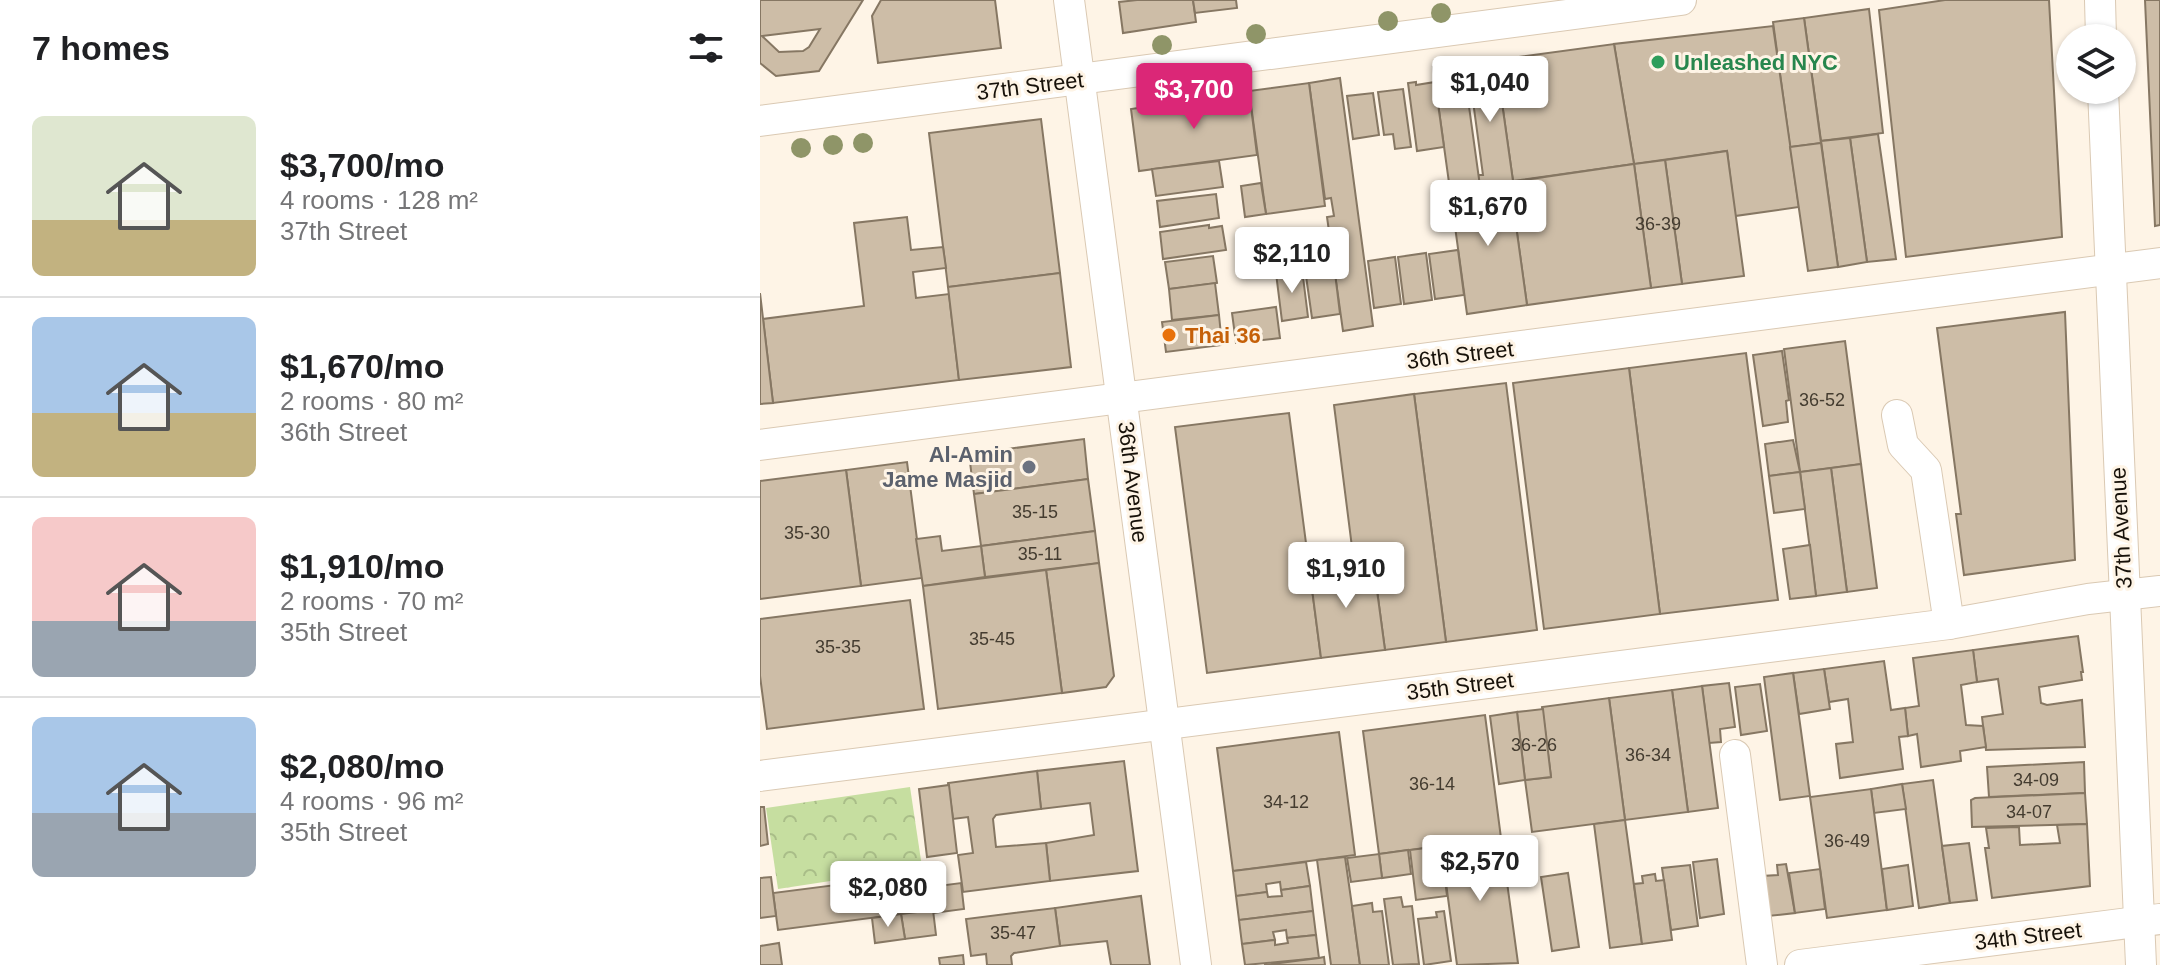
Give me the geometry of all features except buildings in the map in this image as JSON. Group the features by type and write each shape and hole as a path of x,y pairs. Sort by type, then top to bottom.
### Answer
{"street":[{"name":"36th Avenue","path":"1069,0 1196,965"},
{"name":"37th Street","path":"760,121 1681,0"},
{"path":"2100,0 2101,24"},
{"name":"37th Avenue","path":"2103,104 2124,595 2150,921 2141,965"},
{"name":"36th Street","path":"760,445 2160,263"},
{"path":"1897,415 1903,445 1926,470 1949,624"},
{"name":"35th Street","path":"760,776 1949,624 2160,591"},
{"path":"1735,755 1762,965"},
{"name":"34th Street","path":"1800,965 2150,921"}],"green space":[{"path":"910,787 922,867 778,889 766,808"}],"place":[{"name":"Unleashed NYC","path":"1658,62"},
{"name":"Thai 36","path":"1169,335"},
{"name":"Al-Amin Jame Masjid","path":"1029,467"}]}
